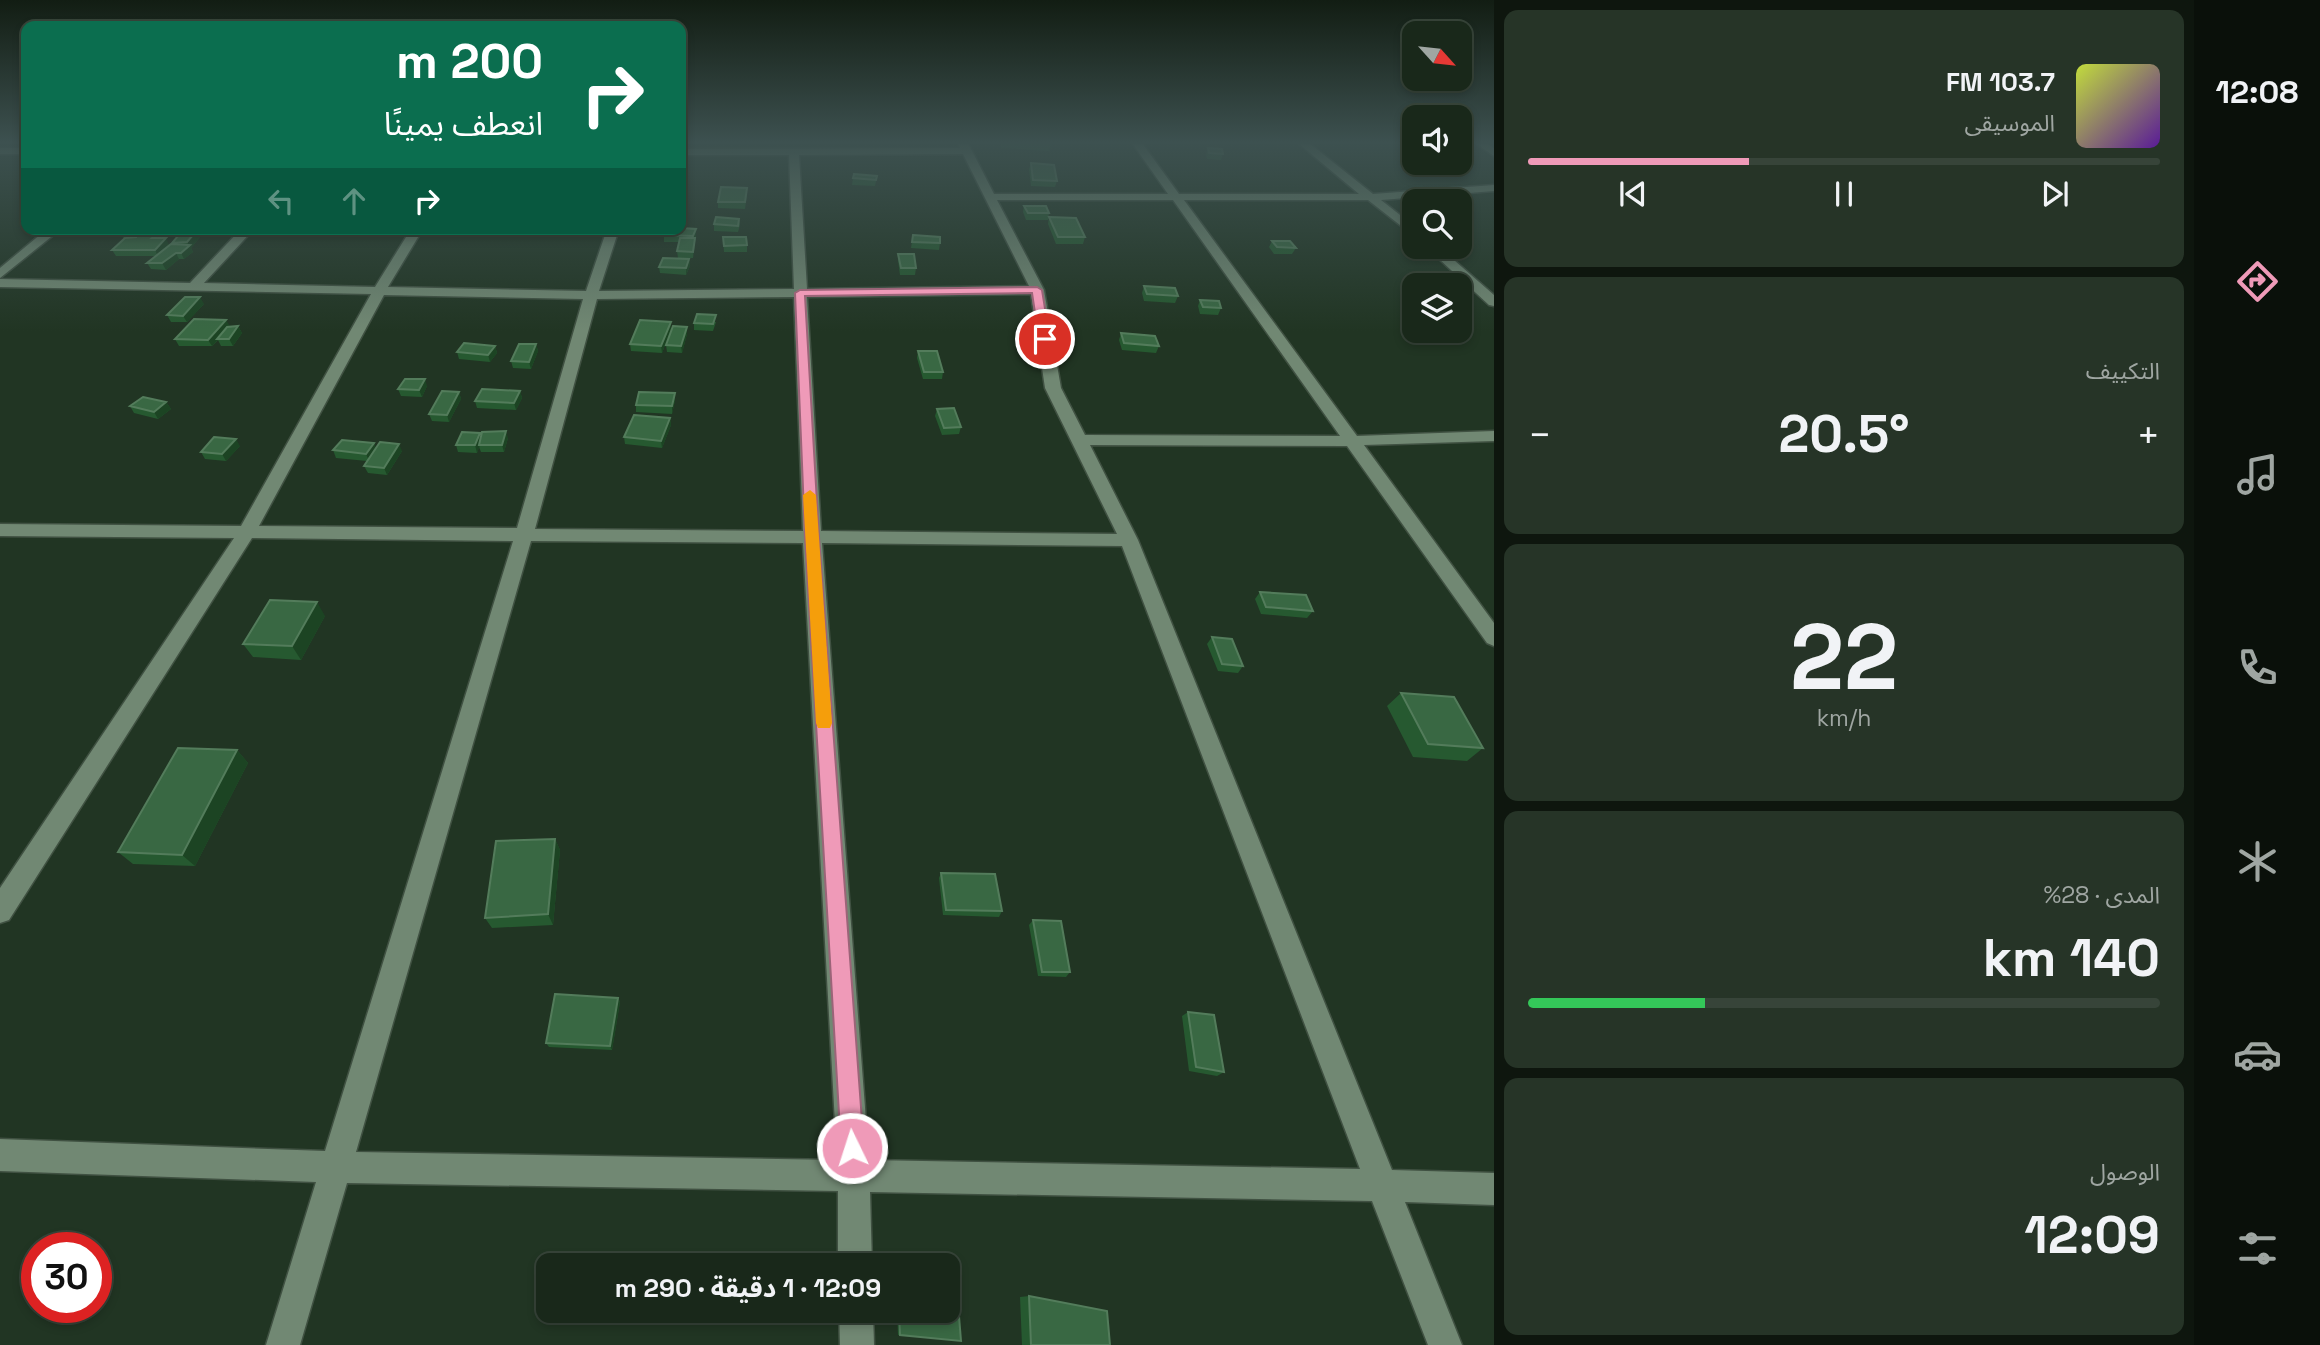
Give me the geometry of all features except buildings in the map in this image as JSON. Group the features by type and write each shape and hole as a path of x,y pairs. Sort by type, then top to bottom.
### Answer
{"street":[{"path":"796,206 812,537 854,1176 855,1253"},
{"path":"994,206 1037,290 1053,388 1129,540 1445,1345"},
{"path":"1183,206 1494,638"},
{"path":"1382,206 1402,222"},
{"path":"0,274 48,235"},
{"path":"192,288 242,235"},
{"path":"0,911 247,532 379,291 413,235"},
{"path":"283,1345 524,534 591,295 611,235"},
{"path":"1446,259 1494,302"},
{"path":"0,283 591,295 1037,290"},
{"path":"1079,440 1352,442 1494,436"},
{"path":"0,530 1129,540"},
{"path":"0,1155 336,1167 1494,1189"},
{"path":"856,1323 856,1345"}],"slow traffic":[{"path":"810,495 824,723"}],"route":[{"path":"852,1148 812,537 800,293 1037,290 1045,339"}]}
